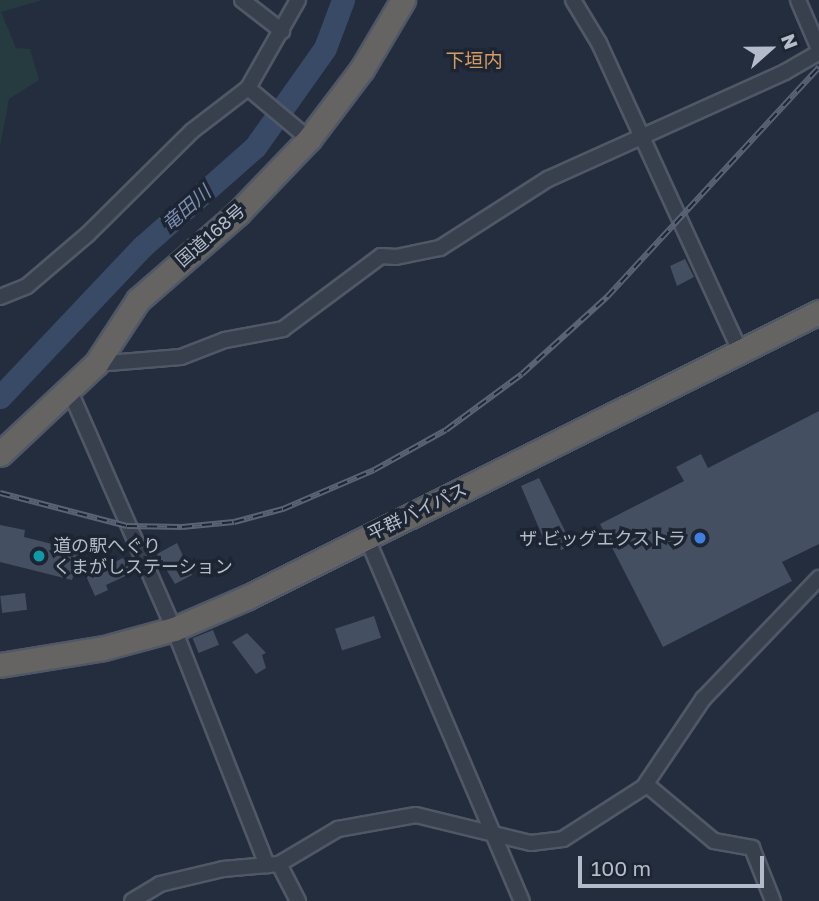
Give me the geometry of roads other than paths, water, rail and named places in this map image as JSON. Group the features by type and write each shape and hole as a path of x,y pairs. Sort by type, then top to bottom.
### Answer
{"highway":[{"name":"国道168号","path":"0,454 96,364 138,300 237,213 309,139 362,69 403,0"},
{"name":"平群バイパス","path":"0,665 104,648 174,629 741,353 819,312"}],"street":[{"path":"242,0 282,31"},
{"path":"0,297 27,286 88,234 192,131 248,88 298,0"},
{"path":"573,0 599,43 741,353"},
{"path":"96,364 181,357 225,340 284,329 381,256 396,257 440,248 548,179 640,135 785,72 819,51 798,0"},
{"path":"248,88 309,139"},
{"path":"69,389 273,864 298,901"},
{"path":"366,536 490,834 522,901"},
{"path":"132,901 160,884 223,869 273,864 338,829 416,815 531,843 563,839 645,785 703,699 819,578"},
{"path":"645,785 696,822 714,841 752,848 776,899 773,901"}],"waterway":[{"name":"竜田川","path":"0,397 143,246 255,147 325,48 343,0"}],"railway":[{"path":"0,493 127,526 182,527 234,522 283,509 374,470 446,430 522,374 607,297 819,67"}],"place":[{"name":"ザ.ビッグエクストラ","path":"700,538"},
{"name":"道の駅へぐり くまがしステーション","path":"39,556"}],"district":[{"name":"下垣内","path":"474,60"}]}
